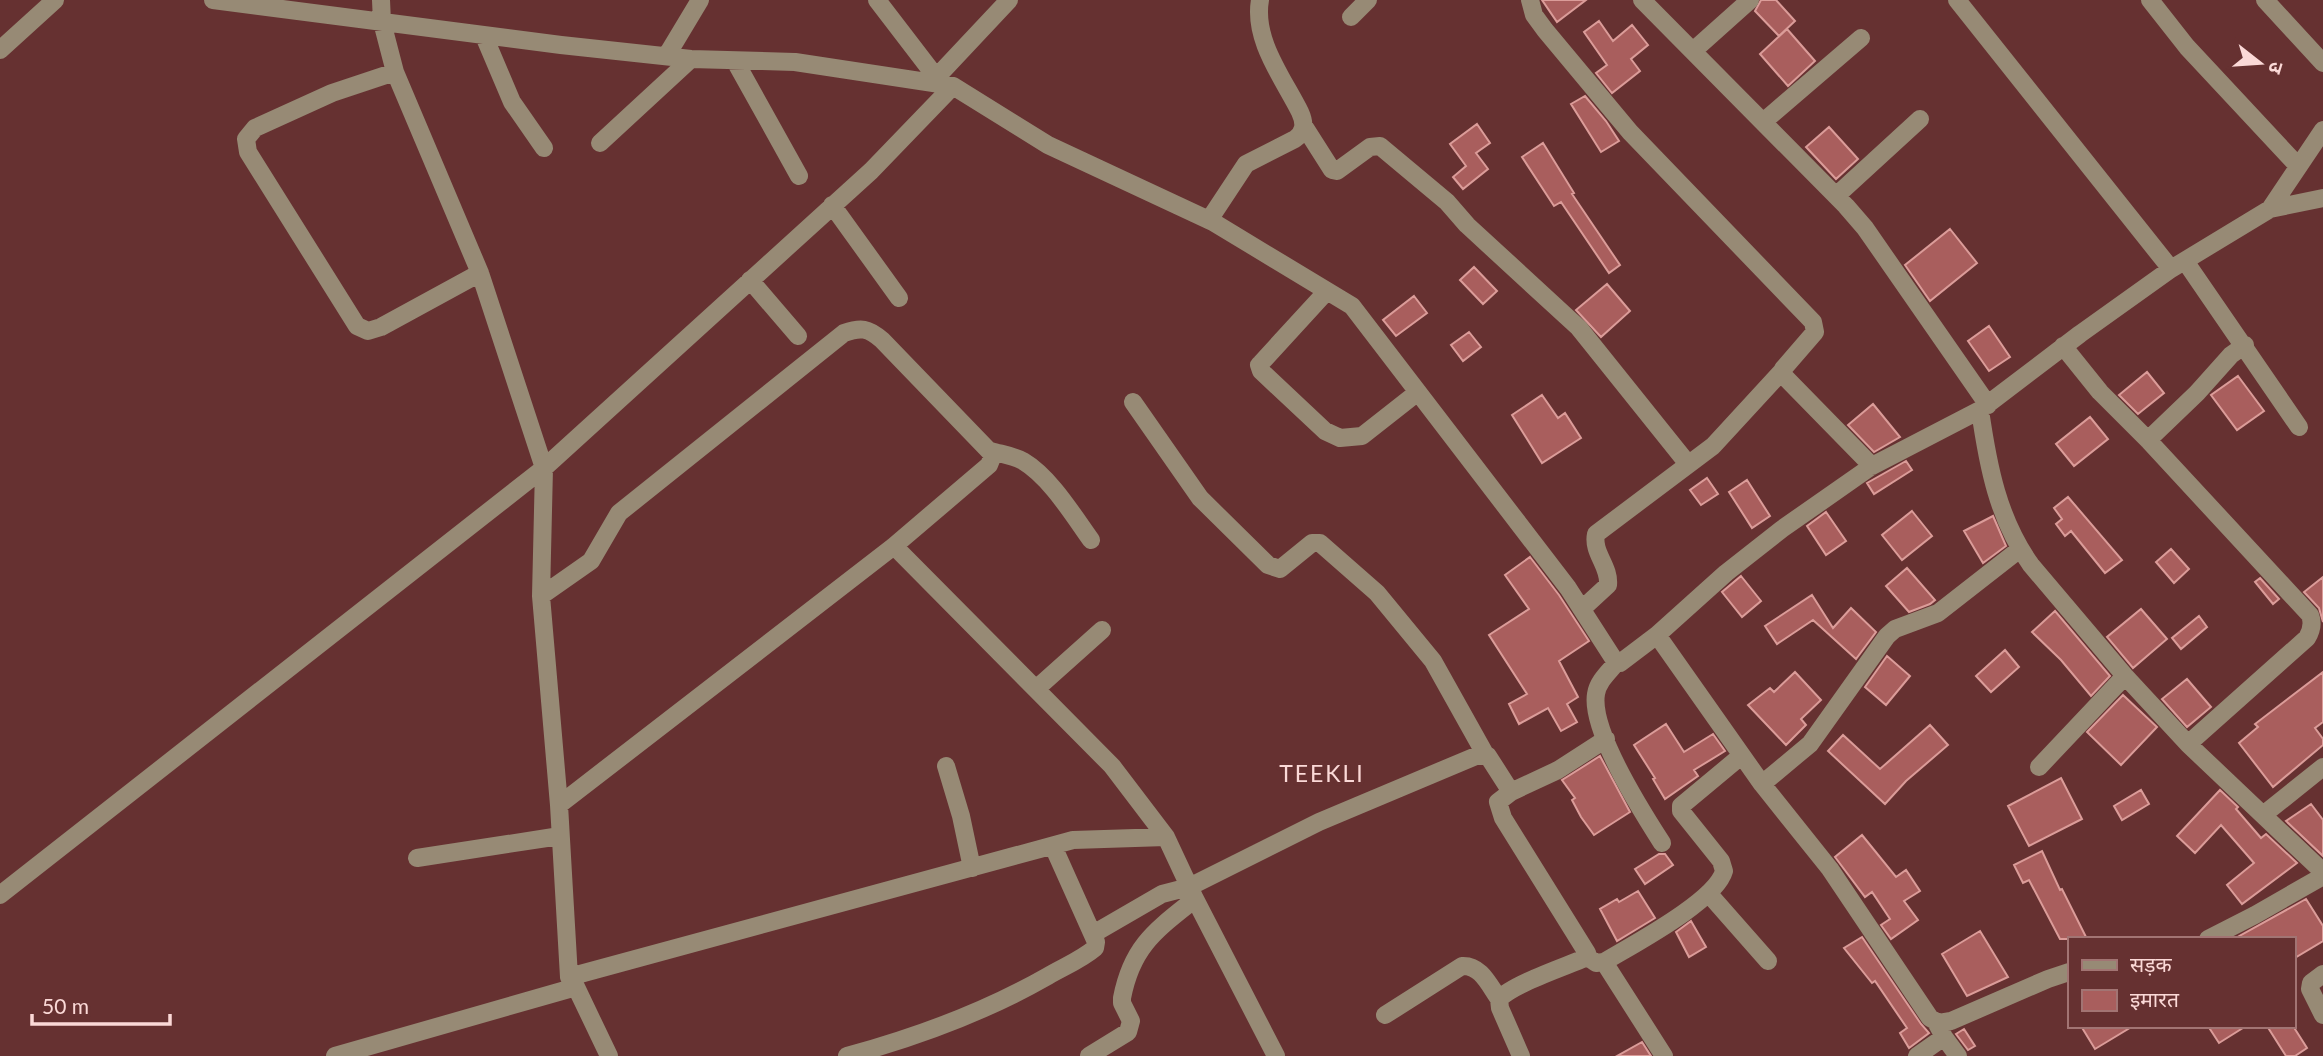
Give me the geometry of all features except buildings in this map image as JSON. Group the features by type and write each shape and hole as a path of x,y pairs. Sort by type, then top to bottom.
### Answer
{"street":[{"path":"0,50 55,0"},
{"path":"213,0 484,36 691,59 795,62 934,79 953,86 1048,145 1209,220 1352,306 1582,609 1617,662"},
{"path":"381,0 382,22 395,72 480,273 544,468 541,596 573,982 609,1056"},
{"path":"667,55 700,0"},
{"path":"877,0 934,79"},
{"path":"934,79 1009,0"},
{"path":"1260,0 1259,30 1300,112 1304,126 1332,170 1337,171 1370,147 1380,146 1447,202 1467,225 1579,328 1688,464"},
{"path":"1351,17 1368,0"},
{"path":"1530,0 1534,15 1545,30 1630,132 1813,322 1815,332 1713,446 1596,534 1599,556 1608,571 1608,585 1582,609"},
{"path":"1642,0 1836,195 1865,228 1984,407 1989,468 2004,517 2020,549 2125,676 2188,744 2323,874 2255,915 2212,937"},
{"path":"1693,51 1751,0"},
{"path":"1957,0 2245,345 2299,427"},
{"path":"2150,0 2187,47 2298,166"},
{"path":"2265,0 2323,63"},
{"path":"484,36 512,102 544,148"},
{"path":"1763,122 1861,38"},
{"path":"600,143 691,59"},
{"path":"736,61 799,176"},
{"path":"395,72 332,93 255,128 246,139 248,152 357,326 368,331 381,327 480,273"},
{"path":"0,895 544,468 871,171 953,86"},
{"path":"1836,195 1920,119"},
{"path":"1209,220 1246,164 1295,139 1304,126"},
{"path":"2270,209 2323,130"},
{"path":"1662,844 1635,801 1606,739 1595,707 1596,691 1617,662 1622,662 1657,635 1735,566 1782,529 1872,466 1984,407 2063,346 2178,265 2270,209 2323,198"},
{"path":"832,205 899,298"},
{"path":"750,280 798,337"},
{"path":"1327,291 1261,363 1259,369 1325,431 1340,438 1362,436 1418,392"},
{"path":"541,596 591,561 619,513 844,333 860,327 872,331 882,340 992,451 1023,461 1030,467 1059,494 1091,540"},
{"path":"2148,440 2205,385 2231,355 2245,345"},
{"path":"2063,346 2100,392 2148,440 2312,620 2311,632 2307,638 2188,744"},
{"path":"1782,371 1872,466"},
{"path":"1133,402 1200,498 1268,565 1280,569 1312,543 1320,543 1377,593 1433,661 1485,754 1491,759 1511,792"},
{"path":"559,805 894,546 989,465 993,457 992,451"},
{"path":"894,546 1112,766 1166,837 1276,1056"},
{"path":"1762,785 1810,744 1886,636 1895,629 1938,613 2020,549"},
{"path":"1036,689 1102,630"},
{"path":"1657,635 1741,757 1830,869 1925,1013 1958,1056"},
{"path":"2039,767 2125,676"},
{"path":"1586,956 1586,949 1503,818 1498,802 1511,792 1558,770 1606,739"},
{"path":"1089,1056 1128,1032 1132,1021 1122,998 1141,947 1192,893 1319,822 1476,755 1485,754"},
{"path":"1586,956 1596,962 1604,962 1709,894 1722,876 1723,866 1681,811 1681,806 1741,757"},
{"path":"946,766 972,867"},
{"path":"2263,814 2323,767"},
{"path":"417,858 560,836"},
{"path":"335,1056 573,982 1073,840 1166,837"},
{"path":"847,1056 956,1021 1027,988 1089,953 1096,946 1054,846"},
{"path":"1093,934 1162,894 1192,893"},
{"path":"1709,894 1768,961"},
{"path":"1499,999 1512,990 1586,956"},
{"path":"1604,962 1664,1056"},
{"path":"1385,1015 1462,966 1472,966 1479,970 1499,999 1500,1008 1521,1056"},
{"path":"1917,1056 1951,1021 2068,972"},
{"path":"2323,974 2311,983 2310,989 2323,1016"}],"district":[{"name":"TEEKLI","path":"1322,773"}]}
